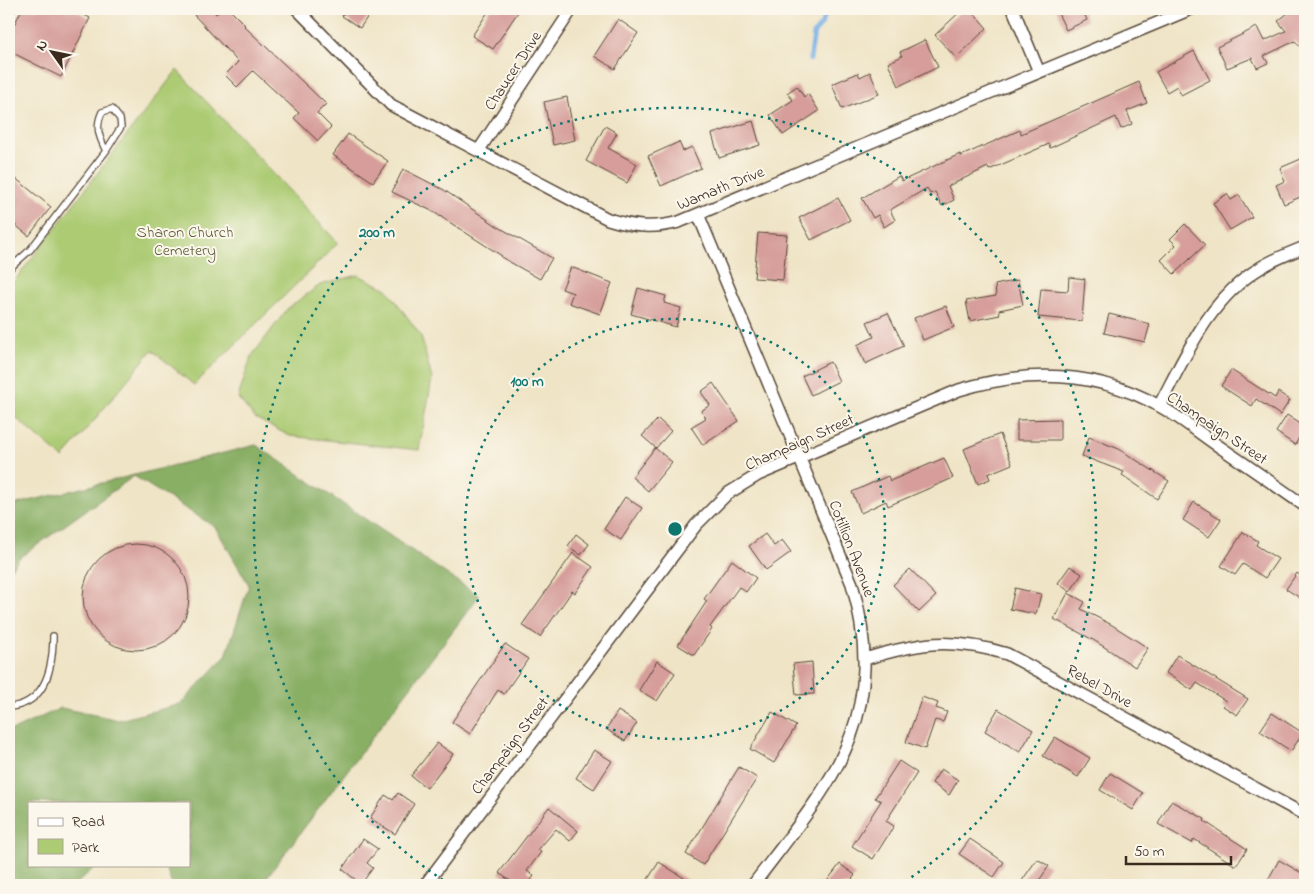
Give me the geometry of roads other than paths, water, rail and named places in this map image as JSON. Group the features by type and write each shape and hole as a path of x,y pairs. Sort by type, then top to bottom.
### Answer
{"street":[{"name":"Wamath Drive","path":"297,9 391,105 480,150 608,219 628,225 660,227 698,214 1191,9"},
{"name":"Chaucer Drive","path":"480,150 572,9"},
{"path":"1013,9 1039,72"},
{"name":"Cotillion Avenue","path":"698,214 852,584 860,613 865,659 859,715 850,743 837,769 753,885"},
{"path":"1159,406 1199,330 1231,290 1260,268 1305,247"},
{"name":"Champaign Street","path":"426,885 696,524 716,504 746,481 799,457 959,390 988,381 1019,376 1046,375 1091,379 1120,387 1159,406 1305,506"},
{"name":"Rebel Drive","path":"865,659 916,645 942,642 981,646 1007,654 1305,815"}],"lane":[{"path":"9,269 30,250 106,151 121,127 120,119 112,110 102,112 97,122 99,137 106,151"},
{"path":"9,707 34,699 44,685 53,662 53,636"}],"waterway":[{"path":"810,60 814,33 821,25 828,9 834,9"}],"park label":[{"name":"Sharon Church Cemetery","path":"185,240"}]}
